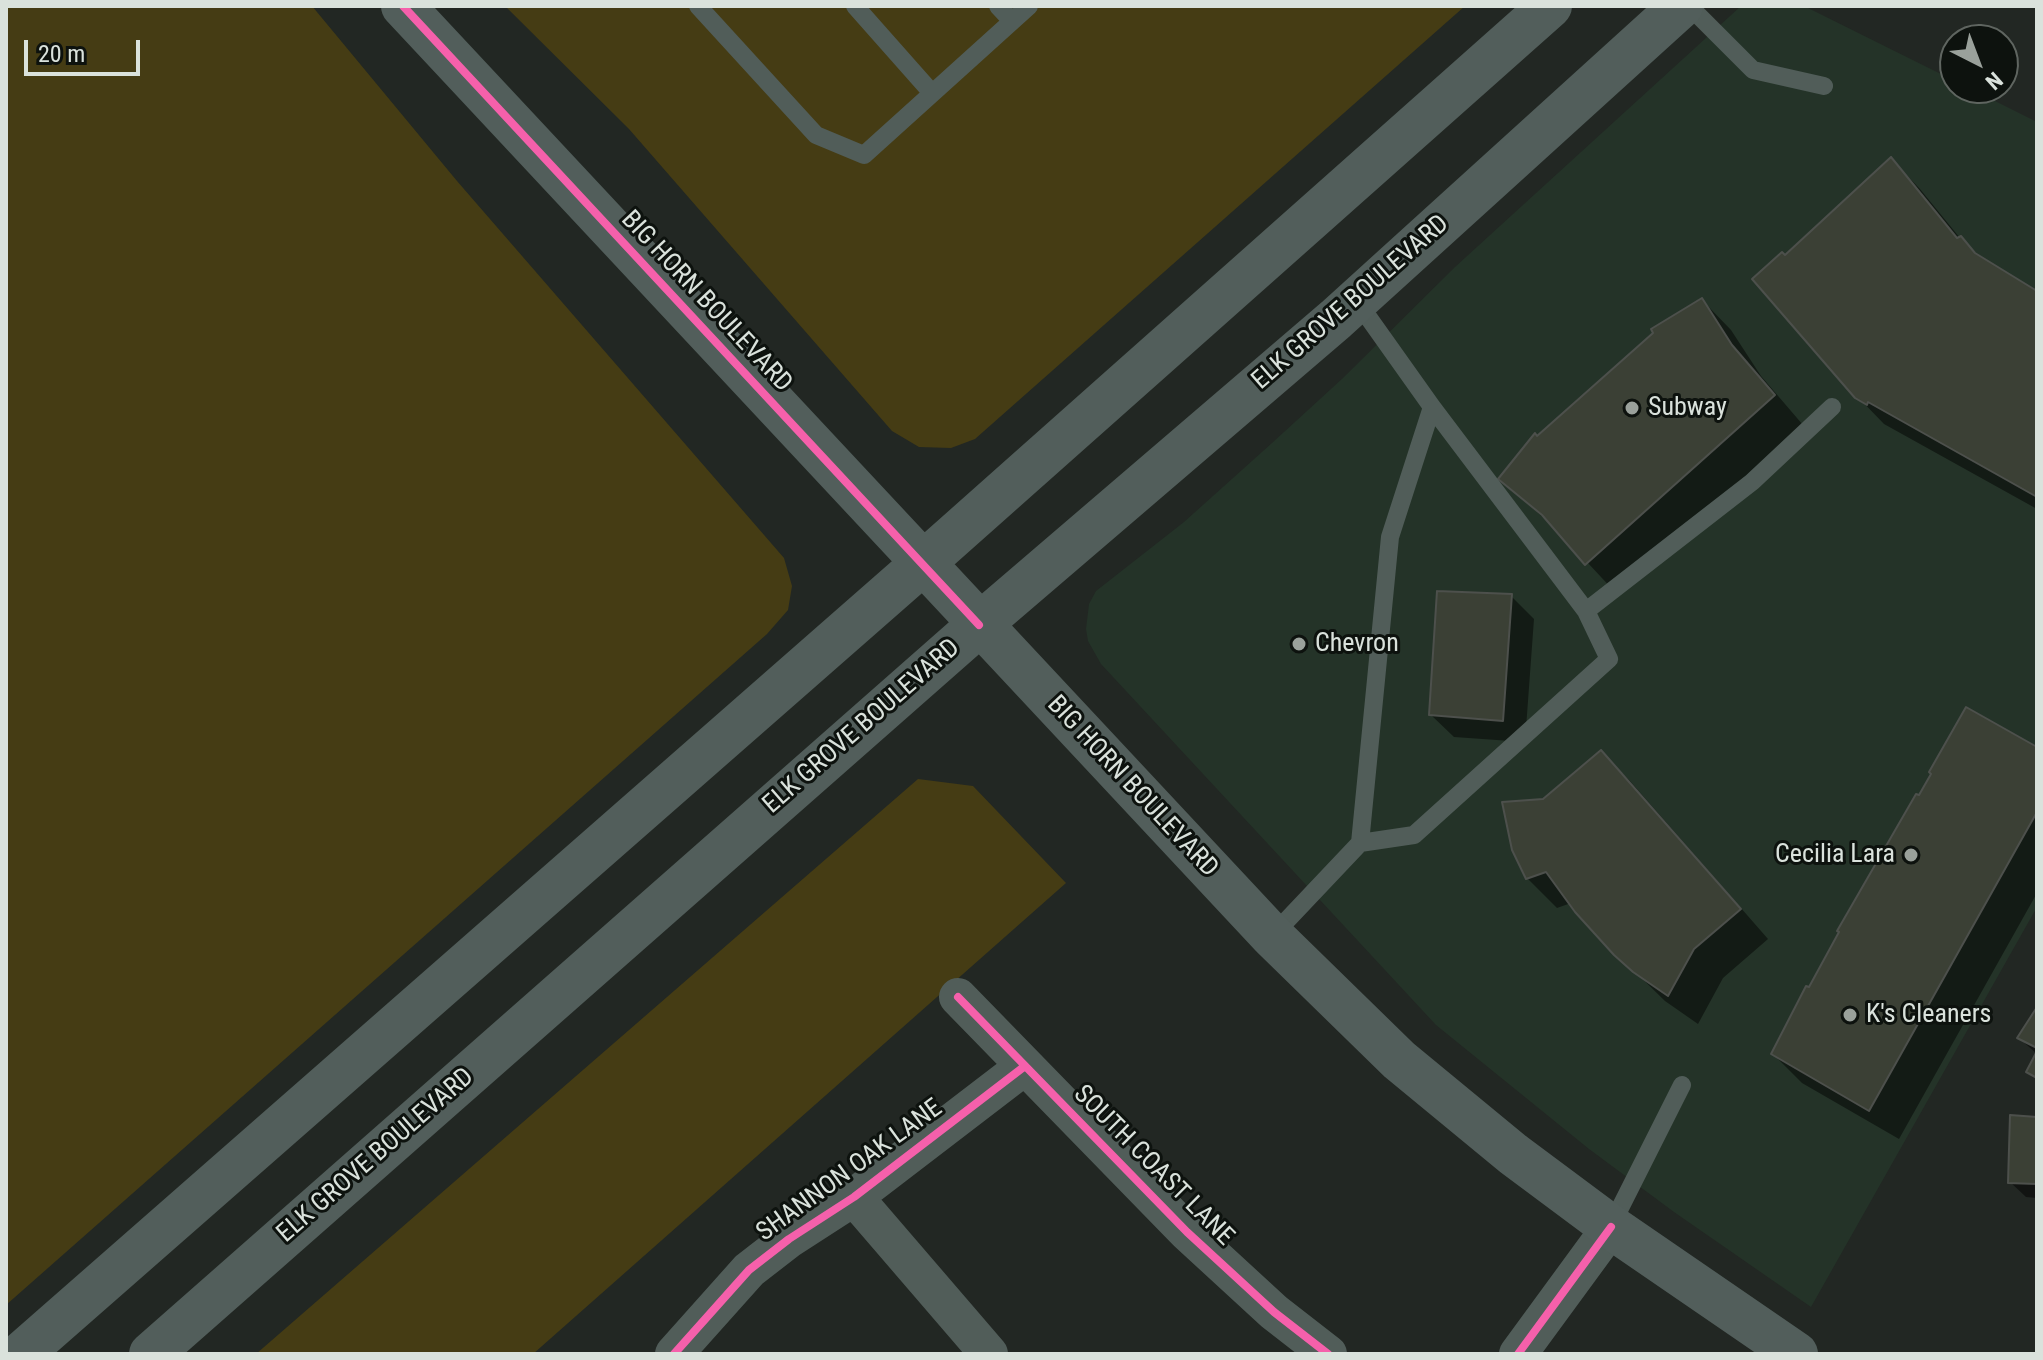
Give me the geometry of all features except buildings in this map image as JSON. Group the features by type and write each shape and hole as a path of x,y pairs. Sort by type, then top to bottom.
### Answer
{"main road":[{"path":"21,1354 922,564 1550,6"},
{"name":"ELK GROVE BOULEVARD","path":"151,1354 979,625 1356,300 1681,6"},
{"name":"BIG HORN BOULEVARD","path":"417,11 979,625 1272,936 1399,1060 1513,1154 1611,1227 1796,1354"}],"street":[{"name":"SOUTH COAST LANE","path":"958,997 1187,1232 1274,1312 1328,1354"},
{"name":"SHANNON OAK LANE","path":"682,1351 749,1270 789,1239 854,1197 1025,1066"},
{"path":"854,1197 989,1354"},
{"path":"1518,1354 1611,1227"}],"lane":[{"path":"698,6 816,135 864,155 1029,6"},
{"path":"855,6 932,93"},
{"path":"998,6 1012,21"},
{"path":"1689,6 1753,70 1824,86"},
{"path":"1356,300 1432,407 1586,611 1609,659 1414,835 1360,843"},
{"path":"1272,936 1360,843 1390,537 1432,407"},
{"path":"1586,611 1752,482 1832,407"},
{"path":"1611,1227 1682,1085"}],"shaded area":[{"path":"6,6 312,6 457,181 784,558 792,586 788,610 767,634 6,1305"},
{"path":"505,6 1465,6 975,439 951,448 919,447 892,431 629,129"},
{"path":"1741,6 1804,6 1939,73 1939,104 2001,104 2037,122 2037,907 1811,1307 1589,1149 1436,1025 1101,664 1088,641 1089,604 1096,591 1184,522 1272,443 1455,267"},
{"path":"918,779 973,786 1066,883 533,1354 256,1354"}],"cycle path":[{"path":"403,6 979,625"},
{"path":"958,997 1187,1232 1274,1312 1328,1354"},
{"path":"674,1354 749,1270 789,1239 854,1197 1025,1066"},
{"path":"1518,1354 1611,1227"}],"place":[{"name":"Subway","path":"1632,408"},
{"name":"Chevron","path":"1299,644"},
{"name":"Cecilia Lara","path":"1911,855"},
{"name":"K's Cleaners","path":"1850,1015"}]}
